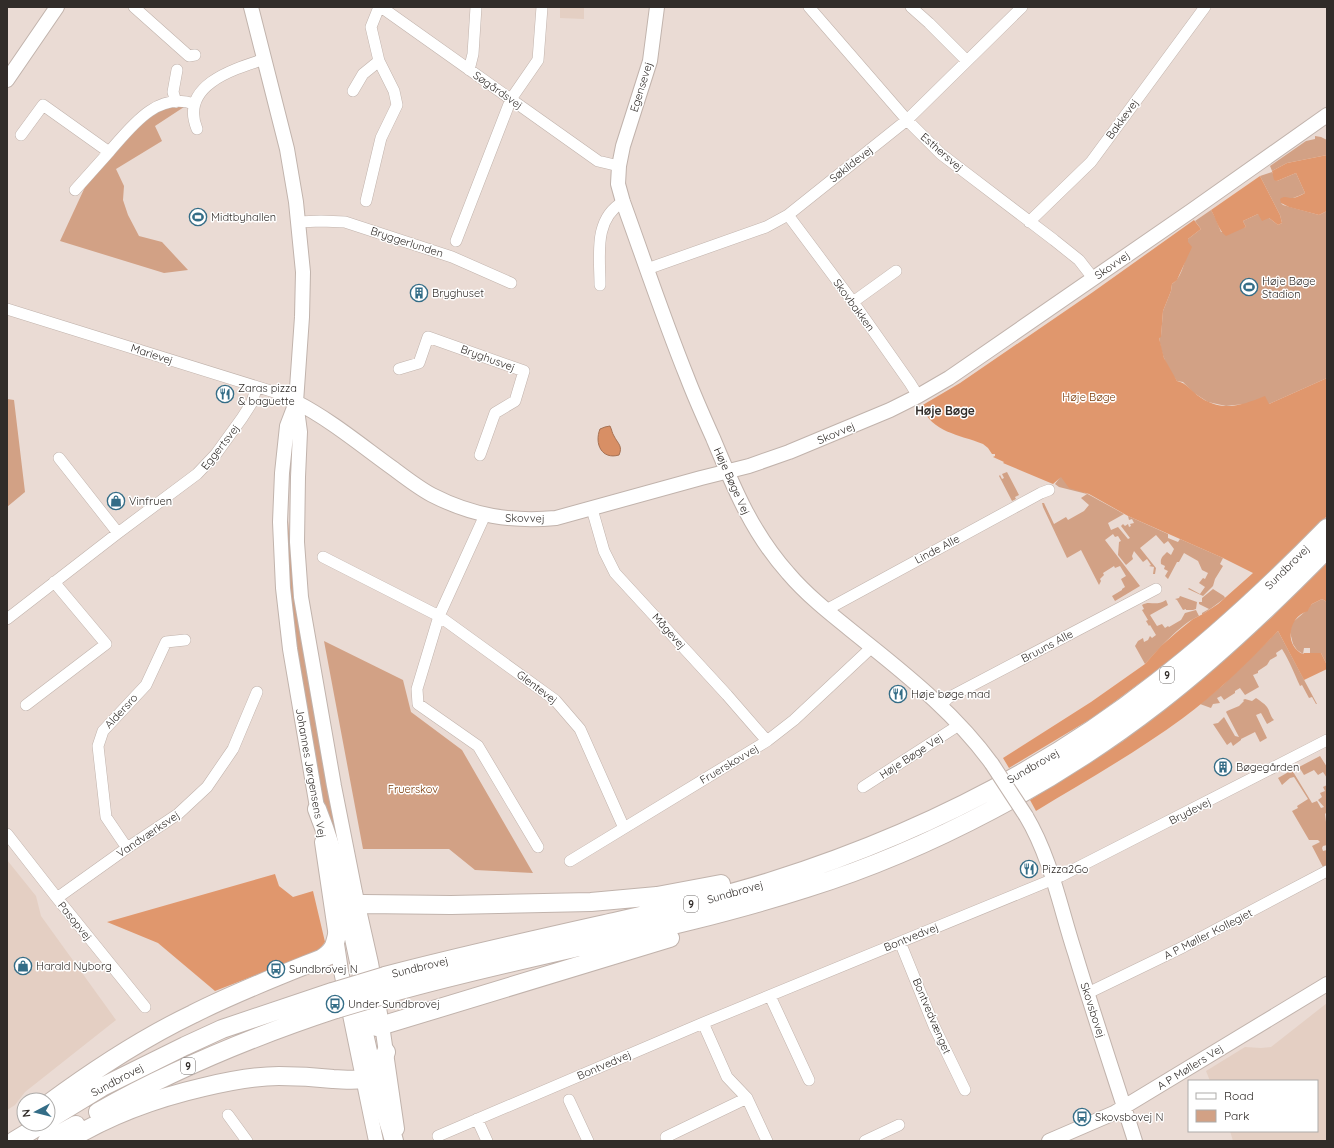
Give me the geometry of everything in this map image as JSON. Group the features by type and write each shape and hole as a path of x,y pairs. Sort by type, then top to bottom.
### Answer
{"main road":[{"name":"Sundbrovej","path":"56,1115 102,1087 222,1029 388,985 449,960 657,912 768,882 885,840 985,793 1063,748 1120,710 1156,683 1234,619 1272,584 1327,528"},
{"name":"Sundbrovej","path":"388,985 453,976 682,924 785,895 868,867 944,834 976,818 1057,772 1119,732 1161,701 1212,659 1275,601 1327,549"},
{"path":"56,1098 97,1069 166,1028 216,1003 321,959 337,944 341,922 354,909 370,904 451,905 591,902 657,896 708,887 750,878 821,856 985,793"},
{"path":"317,809 354,909 354,936 371,1020 373,1025 377,1027 760,911 799,898 868,867"},
{"path":"337,944 346,952 351,963 361,1018 368,1076 391,1130 394,1141"},
{"name":"Sundbrovej","path":"47,1141 160,1079 334,1000"},
{"path":"66,1141 118,1114 154,1101 245,1078 264,1076 296,1076 353,1080 368,1076 382,1063 386,1052"},
{"path":"7,1135 16,1128"},
{"path":"14,1141 29,1132"}],"street":[{"path":"7,80 57,7"},
{"path":"134,7 189,56 195,55"},
{"name":"Johannes Jørgensens Vej","path":"251,7 287,149 298,222 303,272 302,317 296,402 300,432 297,542 300,597 334,786 354,909"},
{"path":"366,201 381,138 397,105 394,91 379,60 371,26 380,7"},
{"name":"Søgårdsvej","path":"380,7 394,11 469,70 598,161 619,166"},
{"path":"469,70 473,54 476,7"},
{"path":"456,241 511,100 538,60 542,7"},
{"name":"Egensevej","path":"619,166 623,146 650,61 657,7"},
{"name":"Esthersvej","path":"809,7 907,120 941,154 1079,260 1093,278"},
{"path":"911,7 967,61"},
{"name":"Søkildevej","path":"647,269 766,227 788,214 907,120 1022,7"},
{"name":"Bakkevej","path":"1029,222 1091,162 1205,7"},
{"path":"197,129 193,116 194,104 203,89 218,78 265,59"},
{"path":"353,91 363,74 379,60"},
{"path":"176,102 173,92 177,70"},
{"path":"75,190 137,120 158,106 185,101 194,104"},
{"path":"22,135 43,105 110,152"},
{"name":"Skovvej","path":"296,402 317,413 431,494 458,507 485,515 509,519 532,520 556,518 592,509 726,472 789,452 890,410 918,396 964,368 1093,278 1325,121"},
{"name":"Høje Bøge Vej","path":"619,166 618,184 623,202 685,372 726,472 750,521 765,544 797,583 826,610 906,675 940,706 977,744 1026,816 1043,848 1052,879"},
{"path":"600,286 600,236 604,222 614,206 623,202"},
{"name":"Skovbakken","path":"788,214 853,302 918,396"},
{"name":"Bryggerlunden","path":"298,222 345,222 452,257 511,283"},
{"path":"853,302 896,271"},
{"name":"Marievej","path":"7,309 274,392 296,402"},
{"name":"Bryghusvej","path":"399,369 419,363 428,337 524,371 515,401 495,413 480,455"},
{"name":"Eggertsvej","path":"7,619 197,474 216,454 242,418 251,404 257,387"},
{"name":"Johannes Jørgensens Vej","path":"296,402 287,426 282,473 280,522 282,588 290,649 317,809 337,944"},
{"path":"59,458 118,533"},
{"name":"Linde Alle","path":"826,610 1035,496 1049,490"},
{"name":"Mågevej","path":"592,509 604,551 615,573 727,695 767,742"},
{"path":"485,515 439,616 417,690 418,704 478,746 538,847"},
{"name":"Glentevej","path":"322,558 439,616 555,700 580,729 624,828"},
{"path":"26,705 106,644 54,582"},
{"name":"Bruuns Alle","path":"940,706 948,698 1156,589"},
{"name":"Aldersro","path":"127,848 106,817 98,746 103,731 146,685 166,642 185,640"},
{"name":"Fruerskovvej","path":"570,861 767,742 794,720 872,647"},
{"name":"Vandværksvej","path":"57,898 178,814 207,787 233,749 257,692"},
{"name":"Høje Bøge Vej","path":"863,787 959,725"},
{"name":"Brydevej","path":"1052,879 1090,862 1327,740"},
{"name":"Pasopvej","path":"7,834 144,1007"},
{"name":"A P Møller Kollegiet","path":"1088,993 1189,944 1327,871"},
{"name":"Bontvedvej","path":"438,1136 703,1023 1052,879"},
{"name":"Skovsbovej","path":"1052,879 1135,1141"},
{"name":"Bontvedvænget","path":"900,942 934,1026 965,1090"},
{"name":"A P Møllers Vej","path":"1048,1141 1104,1118 1124,1107 1240,1035 1327,984"},
{"path":"770,996 809,1080"},
{"path":"703,1023 727,1077 746,1098 767,1141"},
{"path":"382,1025 399,1141"},
{"path":"368,1076 376,1141"},
{"path":"666,1137 746,1098"},
{"path":"569,1100 588,1141"},
{"path":"228,1115 247,1141"},
{"path":"477,1120 487,1141"},
{"path":"865,1141 899,1125"}],"shaded area":[{"path":"560,7 584,7 584,19 560,18"},
{"path":"610,426 620,447 619,455 613,456 604,453 599,445 598,435 600,429"},
{"path":"7,860 36,896 41,916 116,1020 25,1092 16,1092 16,1104 7,1110"},
{"path":"1327,1003 1327,1141 1233,1141 1230,1132 1318,1132 1318,1080 1210,1080 1206,1071 1245,1047 1271,1047"}],"green space":[{"path":"178,105 184,107 155,126 162,141 116,169 124,186 123,200 128,215 139,236 162,242 188,270 164,273 60,241 85,187 136,126 151,114"},
{"path":"1315,136 1327,140 1327,155 1287,163 1272,171 1270,166 1306,141 1315,139"},
{"path":"1327,155 1327,211 1319,215 1289,207 1281,203 1280,199 1283,197 1294,198 1305,193 1296,173 1277,181 1274,180 1272,171 1287,163"},
{"name":"Høje Bøge Stadion","path":"1272,172 1277,181 1296,173 1305,193 1281,203 1283,205 1319,215 1327,211 1327,378 1269,404 1226,406 1208,402 1194,393 1183,382 1177,381 1167,366 1161,349 1159,337 1161,336 1163,311 1171,291 1172,284 1176,281 1182,270 1186,257 1188,239 1201,229 1195,221 1211,210 1221,232 1246,227 1243,221 1258,214 1269,218 1278,225 1282,223 1280,215 1260,176"},
{"path":"1260,176 1280,215 1282,223 1278,225 1269,218 1262,221 1258,214 1243,221 1246,227 1226,236 1219,227 1211,210"},
{"name":"Høje Bøge","path":"1194,220 1201,229 1188,239 1188,242 1192,247 1177,280 1172,284 1171,291 1163,311 1161,337 1159,338 1164,358 1177,381 1186,385 1206,401 1222,406 1239,405 1265,396 1269,404 1327,378 1327,516 1287,557 1230,610 1171,660 1094,717 1009,768 1003,758 1091,702 1145,664 1161,646 1177,632 1193,619 1218,604 1253,573 1223,558 1128,516 1089,494 1069,488 1061,477 1053,484 1003,463 1004,462 993,457 995,454 992,454 983,444 956,435 939,427 926,415 921,406 960,383 1093,292"},
{"path":"7,399 14,400 25,492 7,507"},
{"path":"1007,472 1019,495 1012,501 999,476 1000,475 1002,479 1004,478 1002,474"},
{"path":"1061,476 1084,492 1124,514 1108,523 1111,530 1118,527 1128,539 1130,538 1121,526 1123,524 1125,526 1128,524 1129,527 1131,526 1130,524 1134,523 1132,519 1129,520 1128,516 1168,534 1168,538 1178,542 1180,539 1223,558 1220,564 1223,566 1215,579 1213,586 1203,596 1188,589 1189,588 1200,594 1205,587 1199,583 1203,578 1205,579 1208,573 1202,570 1198,561 1184,553 1179,562 1177,562 1168,579 1165,576 1168,571 1164,569 1165,566 1161,564 1161,560 1167,552 1171,555 1174,549 1168,541 1164,544 1156,535 1140,548 1156,568 1155,574 1153,574 1154,567 1149,566 1151,565 1147,559 1143,562 1134,551 1132,556 1133,559 1126,565 1118,555 1119,542 1121,541 1118,536 1115,537 1113,534 1105,540 1140,586 1115,601 1112,596 1125,587 1121,579 1126,576 1120,566 1115,568 1114,566 1103,573 1104,575 1100,579 1101,581 1099,585 1081,550 1067,558 1043,507 1042,503 1044,503 1054,524 1066,517 1068,520 1084,511 1089,505 1081,498 1087,494 1059,487 1055,484"},
{"path":"286,520 288,520 295,594 306,666 350,898 323,808 289,600"},
{"path":"1327,562 1327,602 1322,599 1312,604 1308,611 1296,619 1291,631 1291,638 1297,650 1303,654 1321,653 1327,665 1327,669 1304,680 1278,631 1232,677 1183,718 1129,754 1036,811 1030,800 1123,741 1186,691 1271,618"},
{"path":"1213,589 1225,598 1202,615 1202,613 1209,609 1199,604 1199,602 1202,602 1202,598"},
{"path":"1180,596 1197,602 1196,609 1183,610 1175,599 1179,598"},
{"path":"1322,599 1327,602 1327,665 1321,653 1310,653 1310,648 1304,648 1303,654 1297,650 1293,644 1290,632 1293,622 1312,604"},
{"path":"1166,600 1168,605 1150,615 1157,626 1162,624 1165,628 1168,626 1169,627 1181,620 1185,613 1196,610 1199,616 1177,631 1145,664 1135,646 1138,641 1143,638 1144,642 1148,640 1150,636 1152,638 1156,635 1146,621 1148,620 1142,610 1144,609 1142,605 1148,603 1159,603"},
{"path":"1278,631 1317,704 1312,697 1309,698 1302,685 1300,686 1282,649 1276,653 1277,656 1270,660 1267,665 1258,671 1258,673 1253,675 1259,687 1245,695 1240,688 1224,700 1221,696 1217,698 1220,703 1213,704 1211,708 1200,704 1223,685"},
{"name":"Fruerskov","path":"324,641 403,680 411,712 462,750 533,873 475,870 449,849 363,849"},
{"path":"1256,698 1267,707 1274,720 1267,724 1261,713 1256,715 1267,738 1260,742 1255,732 1241,739 1233,746 1231,742 1227,745 1213,724 1218,723 1224,717 1235,736 1239,737 1226,712 1239,706 1245,699 1252,701"},
{"path":"1320,756 1327,767 1327,778 1323,772 1318,775 1314,770 1304,775 1299,767"},
{"path":"1292,770 1312,803 1317,801 1321,808 1324,807 1318,800 1322,797 1320,793 1325,791 1323,787 1327,785 1327,812 1325,814 1327,822 1327,845 1323,846 1322,848 1323,851 1327,850 1327,867 1324,869 1312,846 1320,842 1318,840 1309,840 1292,811 1308,799 1294,777 1290,778 1282,785 1278,778"},
{"path":"275,874 279,886 293,897 313,891 325,942 318,951 215,991 158,943 107,922"}],"place":[{"name":"Midtbyhallen","path":"198,217"},
{"name":"Høje Bøge Stadion","path":"1249,287"},
{"name":"Bryghuset","path":"419,293"},
{"name":"Zaras pizza & baguette","path":"225,394"},
{"name":"Vinfruen","path":"116,501"},
{"name":"Høje bøge mad","path":"898,694"},
{"name":"Bøgegården","path":"1223,767"},
{"name":"Pizza2Go","path":"1029,869"},
{"name":"Harald Nyborg","path":"23,966"},
{"name":"Sundbrovej N","path":"276,969"},
{"name":"Under Sundbrovej","path":"335,1004"},
{"name":"Skovsbovej N","path":"1082,1117"}],"district":[{"name":"Høje Bøge","path":"945,410"}]}
